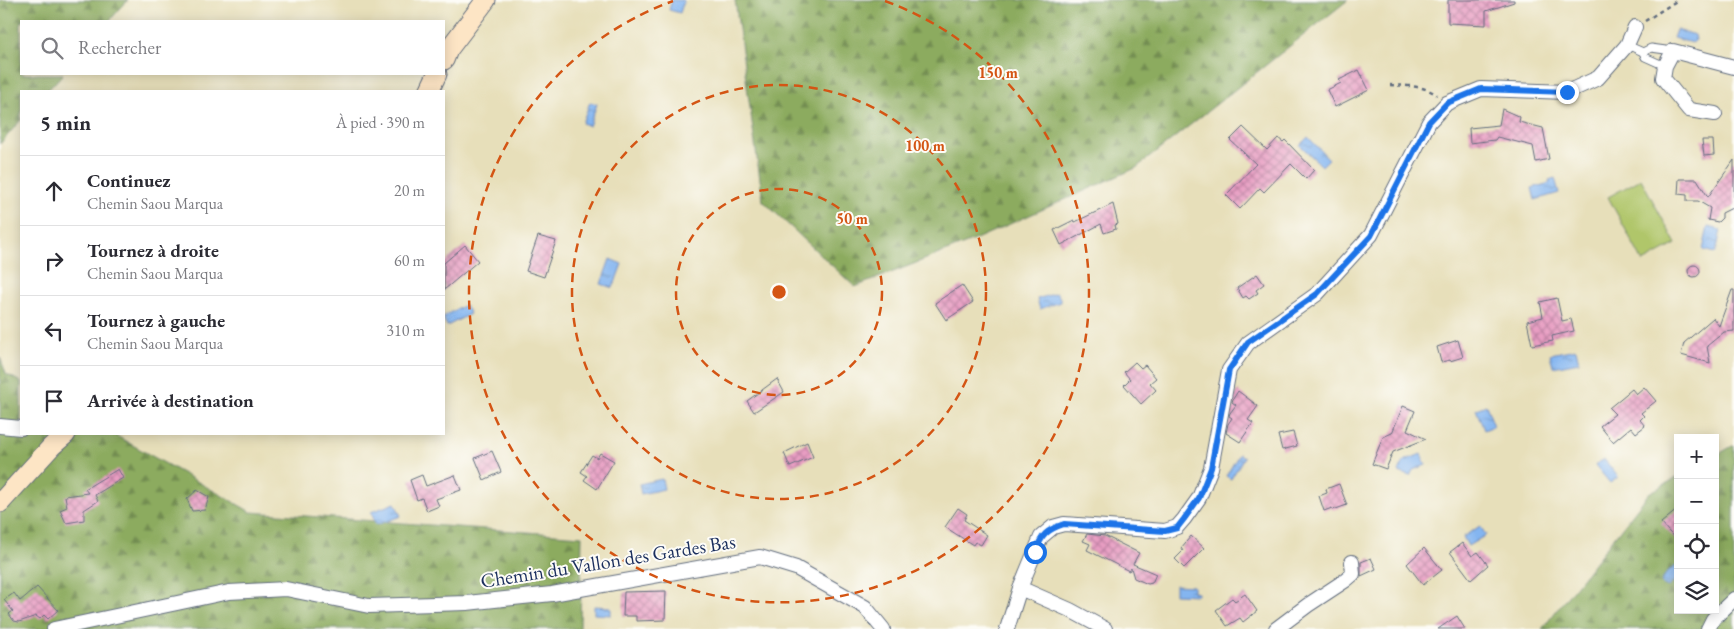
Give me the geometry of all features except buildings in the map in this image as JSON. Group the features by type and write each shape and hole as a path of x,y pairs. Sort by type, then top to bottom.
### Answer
{"street":[{"path":"445,58 448,50 486,0"},
{"path":"1007,629 1020,588 1041,537 1053,528 1064,524 1165,531 1177,528 1199,498 1211,468 1229,370 1248,342 1317,294 1371,236 1429,122 1447,103 1481,89 1567,92 1598,78 1626,45 1635,27"},
{"path":"1715,114 1689,110 1663,78 1665,66 1673,51 1734,67"},
{"path":"429,90 437,75"},
{"path":"0,426 20,428"},
{"path":"0,503 52,446 65,435"},
{"name":"Chemin du Vallon des Gardes Bas","path":"54,629 229,592 286,589 369,606 466,603 552,594 760,557 796,568 865,607 883,629"},
{"path":"1276,629 1346,580 1352,574 1352,562"},
{"path":"1020,588 1070,610 1105,629"},
{"path":"1708,629 1713,619 1734,599"}],"lane":[{"path":"1626,45 1643,52 1645,57 1665,66"},
{"path":"1643,52 1651,48 1673,51"}],"path":[{"path":"1635,27 1678,0"},
{"path":"1390,85 1416,86 1431,90 1447,103"}],"green space":[{"path":"0,0 128,0 110,20 20,20 20,75 62,75 48,90 20,90 20,121 0,144"},
{"path":"735,0 1348,0 1136,168 967,243 855,287 763,201"},
{"path":"1641,179 1676,244 1643,262 1608,197"},
{"path":"0,357 6,374 20,381 20,435 115,435 251,512 582,536 580,629 0,629"},
{"path":"1734,445 1734,629 1542,629 1649,493 1674,479 1674,614 1719,614 1719,454"}],"water":[{"path":"672,0 684,0 680,13 669,10"},
{"path":"1676,30 1695,35 1696,40 1692,43 1673,38"},
{"path":"590,102 597,104 589,126 582,123"},
{"path":"1308,137 1329,159 1322,166 1300,145"},
{"path":"1555,178 1559,193 1535,200 1532,188 1550,183 1549,180"},
{"path":"1708,227 1721,230 1716,253 1703,250"},
{"path":"610,259 622,264 613,288 601,284"},
{"path":"1057,293 1060,302 1040,309 1037,299"},
{"path":"465,305 470,314 447,326 445,315"},
{"path":"1576,349 1579,362 1553,367 1550,354"},
{"path":"1486,405 1494,426 1484,430 1476,409"},
{"path":"1239,454 1244,457 1231,479 1226,476"},
{"path":"1421,454 1426,465 1413,470 1410,476 1399,472 1404,461"},
{"path":"1604,459 1618,477 1610,483 1595,465"},
{"path":"662,479 664,489 641,494 639,484"},
{"path":"395,503 401,516 376,525 371,512"},
{"path":"1480,526 1486,535 1468,546 1463,537"},
{"path":"1674,567 1674,582 1668,587 1662,584 1661,581 1668,571"},
{"path":"1175,585 1193,586 1193,592 1198,593 1198,595 1175,594"},
{"path":"594,606 611,607 611,615 594,614"}],"route":[{"path":"1035,552 1041,537 1053,528 1064,524 1165,531 1177,528 1199,498 1211,468 1229,370 1248,342 1317,294 1371,236 1429,122 1447,103 1481,89 1567,92"}]}
